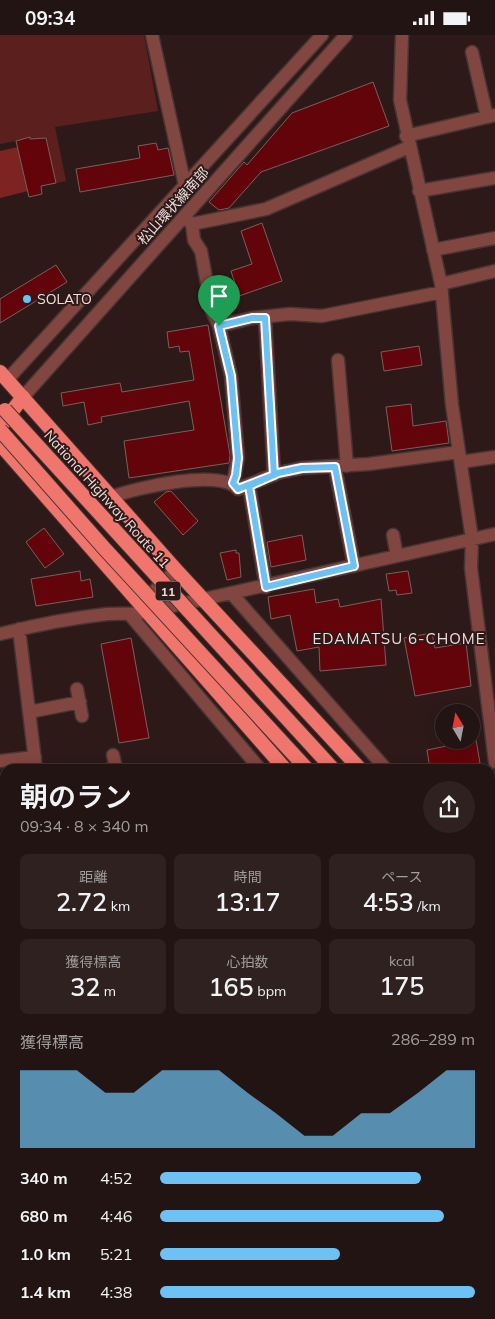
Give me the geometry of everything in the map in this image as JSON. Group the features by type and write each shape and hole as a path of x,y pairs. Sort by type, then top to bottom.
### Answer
{"highway":[{"name":"11","path":"2,380 23,397 176,570 216,611 355,764"},
{"path":"0,429 23,397"},
{"name":"National Highway Route 11","path":"0,404 328,764"},
{"name":"11","path":"0,429 104,548 302,764"},
{"name":"11","path":"0,444 89,544 139,611 155,624 281,764"}],"street":[{"path":"152,35 185,186"},
{"name":"松山環状線南部","path":"2,380 185,186 322,35"},
{"name":"松山環状線南部","path":"23,397 188,220 346,35"},
{"path":"402,35 400,100 407,141 441,288 452,405 472,539 471,568 489,658 495,762"},
{"path":"233,483 238,458 231,376 219,326 212,311 201,251 194,240 188,220 266,209 407,141 491,116 472,52"},
{"path":"419,191 495,179"},
{"path":"433,250 495,238"},
{"path":"219,326 252,318 290,315 322,316 441,288 495,271"},
{"path":"265,318 274,475"},
{"path":"338,360 341,467 354,566"},
{"path":"111,497 136,488 173,482 220,480 233,483 238,489 274,475 302,468 341,467 460,457 495,457"},
{"path":"249,486 266,587"},
{"path":"0,634 41,624 205,600 495,534"},
{"path":"393,535 397,556"},
{"path":"139,611 176,570"},
{"path":"232,594 382,764"},
{"path":"139,611 256,764"},
{"path":"0,761 35,763 19,629"},
{"path":"77,689 82,715"},
{"path":"29,712 80,702"},
{"path":"113,755 115,764"}],"shaded area":[{"path":"0,35 144,35 158,111 55,127 66,181 56,183 38,138 0,144"},
{"path":"18,147 28,191 0,198 0,151"}],"building":[{"path":"373,82 389,126 261,172 229,208 219,210 209,202 244,162 247,165 292,113"},
{"path":"30,137 30,139 46,138 56,183 41,186 42,194 29,197 16,141"},
{"path":"156,143 158,150 168,148 174,175 80,192 76,169 140,158 138,146"},
{"path":"262,223 282,281 239,296 231,271 252,264 241,231"},
{"path":"56,265 67,282 0,323 0,299"},
{"path":"208,325 230,455 229,463 129,478 124,441 194,430 189,401 101,417 102,422 88,425 84,402 63,406 61,393 120,383 122,392 194,380 189,351 180,352 179,346 169,348 167,332"},
{"path":"419,346 422,365 384,371 381,352"},
{"path":"411,404 413,426 446,421 449,443 392,451 386,407"},
{"path":"171,491 198,521 183,535 154,502 166,492"},
{"path":"44,528 64,554 45,568 26,542"},
{"path":"302,535 306,560 271,567 267,542"},
{"path":"236,550 236,553 239,553 241,577 227,580 220,553"},
{"path":"80,571 81,581 90,579 93,597 36,606 31,579"},
{"path":"408,571 412,593 397,595 396,590 389,591 386,574"},
{"path":"314,589 316,603 338,599 340,607 381,599 386,665 320,671 319,647 297,651 290,615 271,619 268,597"},
{"path":"432,633 435,648 466,643 471,686 415,696 404,638"},
{"path":"131,638 149,738 119,743 101,644"},
{"path":"435,748 478,749 480,763 475,764 429,764 427,750"}],"place":[{"name":"SOLATO","path":"27,299"}],"district":[{"name":"EDAMATSU 6-CHOME","path":"399,638"}],"route":[{"path":"219,326 231,376 232,413 238,458 233,483 238,489 249,486 274,475 278,473 302,468 335,467 354,566 266,587 249,486 274,475 265,318 252,318 219,326"}]}
